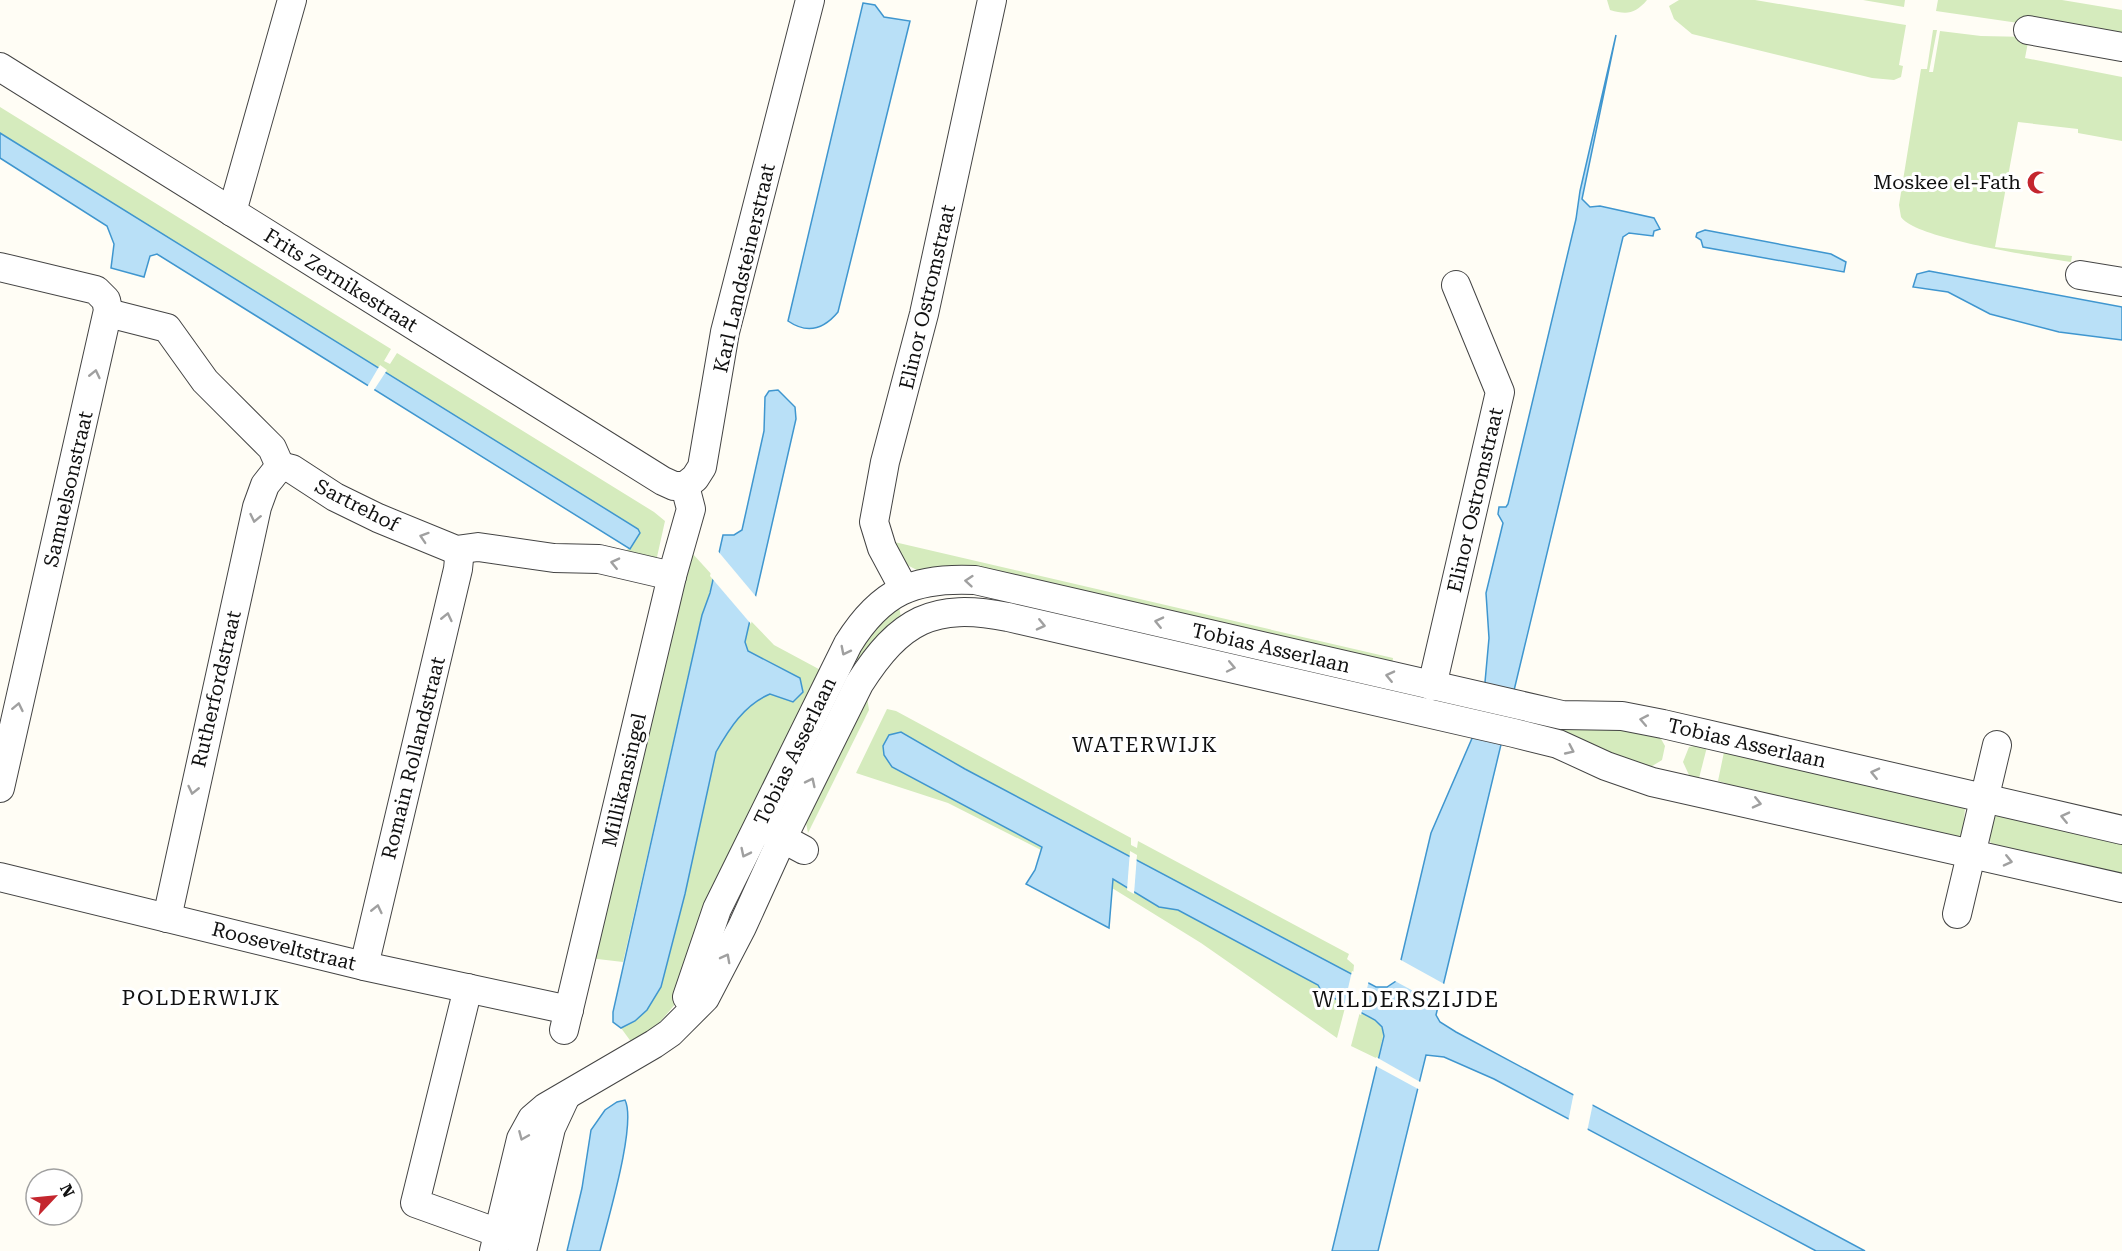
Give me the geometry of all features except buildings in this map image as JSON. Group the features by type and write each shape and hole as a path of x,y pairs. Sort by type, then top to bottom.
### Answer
{"street":[{"path":"232,212 292,0"},
{"name":"Karl Landsteinerstraat","path":"685,486 695,478 702,467 725,332 810,0"},
{"name":"Elinor Ostromstraat","path":"904,589 885,553 874,522 885,462 924,314 992,0"},
{"path":"2028,30 2122,47"},
{"name":"Frits Zernikestraat","path":"0,67 663,481 674,486 685,486"},
{"path":"0,267 96,290 106,300 108,314 167,328 205,381 272,448 280,466"},
{"path":"2080,275 2122,282"},
{"name":"Elinor Ostromstraat","path":"1432,686 1500,392 1456,285"},
{"name":"Samuelsonstraat","path":"3,776 108,314"},
{"name":"Sartrehof","path":"280,466 292,469 335,496 378,518 456,550 478,547 554,558 599,559 672,576"},
{"name":"Rutherfordstraat","path":"167,918 257,507 265,485 280,466"},
{"name":"Millikansingel","path":"567,1020 672,576 691,509 685,486"},
{"name":"Romain Rollandstraat","path":"364,966 458,569 459,559 456,550"},
{"name":"Tobias Asserlaan","path":"782,838 848,644 862,621 882,602 904,589 943,579 975,580 1432,686 1465,707"},
{"name":"Tobias Asserlaan","path":"510,1243 551,1128 565,1098 654,1044 681,1022 709,931 782,838 859,684 875,660 903,630 921,620 945,613 974,610 1518,719 1622,716 2122,830"},
{"name":"Tobias Asserlaan","path":"1518,719 1558,744 1606,766 1652,782 1972,852 2122,888"},
{"path":"1957,914 1997,745"},
{"name":"Rooseveltstraat","path":"0,877 364,966 468,988 567,1020"},
{"path":"468,988 415,1203 510,1243"}],"green space":[{"path":"1607,0 1647,0 1635,11 1621,13 1610,10"},
{"path":"1679,0 1755,0 1906,25 1899,65 1903,66 1901,77 1894,80 1872,78 1692,34 1674,19 1669,6"},
{"path":"1863,0 1905,0 1904,7"},
{"path":"1938,0 2062,0 2122,10 2122,38 1936,11"},
{"path":"1933,30 1937,30 1929,72 1933,72 1940,31 1981,36 2029,37 2025,58 2122,77 2122,141 2078,133 2078,129 2018,122 1995,247 2072,256 2071,262 1953,240 1929,233 1911,225 1901,217 1899,205 1921,69 1927,69"},
{"path":"0,107 391,349 384,361 390,364 397,353 654,512 665,521 655,566 621,558 640,533 0,133"},
{"path":"890,541 1393,658 1391,671 921,572 907,565"},
{"path":"692,553 713,576 707,605 702,615 623,962 589,958"},
{"path":"899,607 901,617 863,664 849,656 859,639"},
{"path":"749,619 774,645 828,674 677,1002 660,1022 632,1043 621,1028 647,1010 661,987 685,894 716,752 738,718 752,704 770,694 793,702 803,692 800,678 748,651 745,642"},
{"path":"867,697 869,710 808,833 805,818"},
{"path":"887,709 896,711 1131,838 1131,845 1137,848 1138,841 1349,954 1347,959 1354,965 1353,975 965,769 901,732 1043,848 1041,850 948,803 856,773"},
{"path":"1508,710 1660,737 1665,746 1662,760 1649,768 1550,736"},
{"path":"1708,743 1698,782 1689,775 1683,762 1689,747"},
{"path":"1724,752 1965,808 1963,834 1957,837 1723,790 1725,783 1718,781"},
{"path":"1999,815 2122,836 2122,882 1993,846 1988,838 1991,819"},
{"path":"1113,878 1159,907 1178,910 1318,985 1327,1001 1334,998 1346,1004 1337,1038 1201,943 1112,888"},
{"path":"1360,1012 1375,1020 1384,1031 1378,1059 1351,1046"}],"water":[{"path":"863,3 875,5 884,17 910,21 838,312 821,326 802,327 788,321"},
{"path":"1616,35 1582,199 1590,207 1600,206 1654,218 1660,229 1654,231 1653,236 1629,233 1623,237 1436,1015 1440,1022 1456,1032 1865,1251 1816,1251 1494,1079 1444,1057 1426,1055 1378,1251 1332,1251 1384,1036 1382,1027 1375,1020 1334,998 1327,1001 1318,985 1178,910 1159,907 1113,879 1109,928 1026,884 1035,870 1042,847 892,767 884,755 883,746 889,735 901,732 965,769 1376,987 1387,987 1396,981 1431,833 1473,736 1484,693 1489,638 1486,593 1503,523 1498,514 1499,507 1506,507 1508,504 1576,219 1580,191"},
{"path":"0,133 638,529 640,533 630,549 157,254 150,256 144,277 111,268 114,244 107,226 0,158"},
{"path":"1705,230 1831,254 1846,262 1844,272 1703,247 1701,240 1696,237 1697,233"},
{"path":"1929,271 2122,307 2122,340 2059,332 1990,314 1948,292 1913,287 1917,274"},
{"path":"778,390 795,407 796,419 745,642 748,651 800,678 803,692 793,702 770,694 752,704 726,735 716,752 685,894 661,987 647,1010 635,1021 621,1028 613,1022 613,1012 702,615 710,593 723,535 734,535 742,530 764,431 765,397 769,391"},
{"path":"625,1100 628,1112 624,1151 600,1251 567,1251 582,1188 591,1130 605,1110"}],"pier":[{"path":"380,365 387,370 372,393 366,389"},
{"path":"717,550 758,599 751,624 710,576"},
{"path":"1130,851 1137,855 1134,894 1127,890"},
{"path":"1399,959 1446,985 1441,1006 1393,980"},
{"path":"1352,971 1369,980 1361,1015 1344,1006"},
{"path":"1376,1057 1422,1083 1420,1090 1374,1065"},
{"path":"1574,1092 1593,1103 1587,1132 1568,1122"}],"place":[{"name":"Moskee el-Fath","path":"2039,182"}],"district":[{"name":"WATERWIJK","path":"1145,745"},
{"name":"POLDERWIJK","path":"201,998"},
{"name":"WILDERSZIJDE","path":"1406,999"}]}
